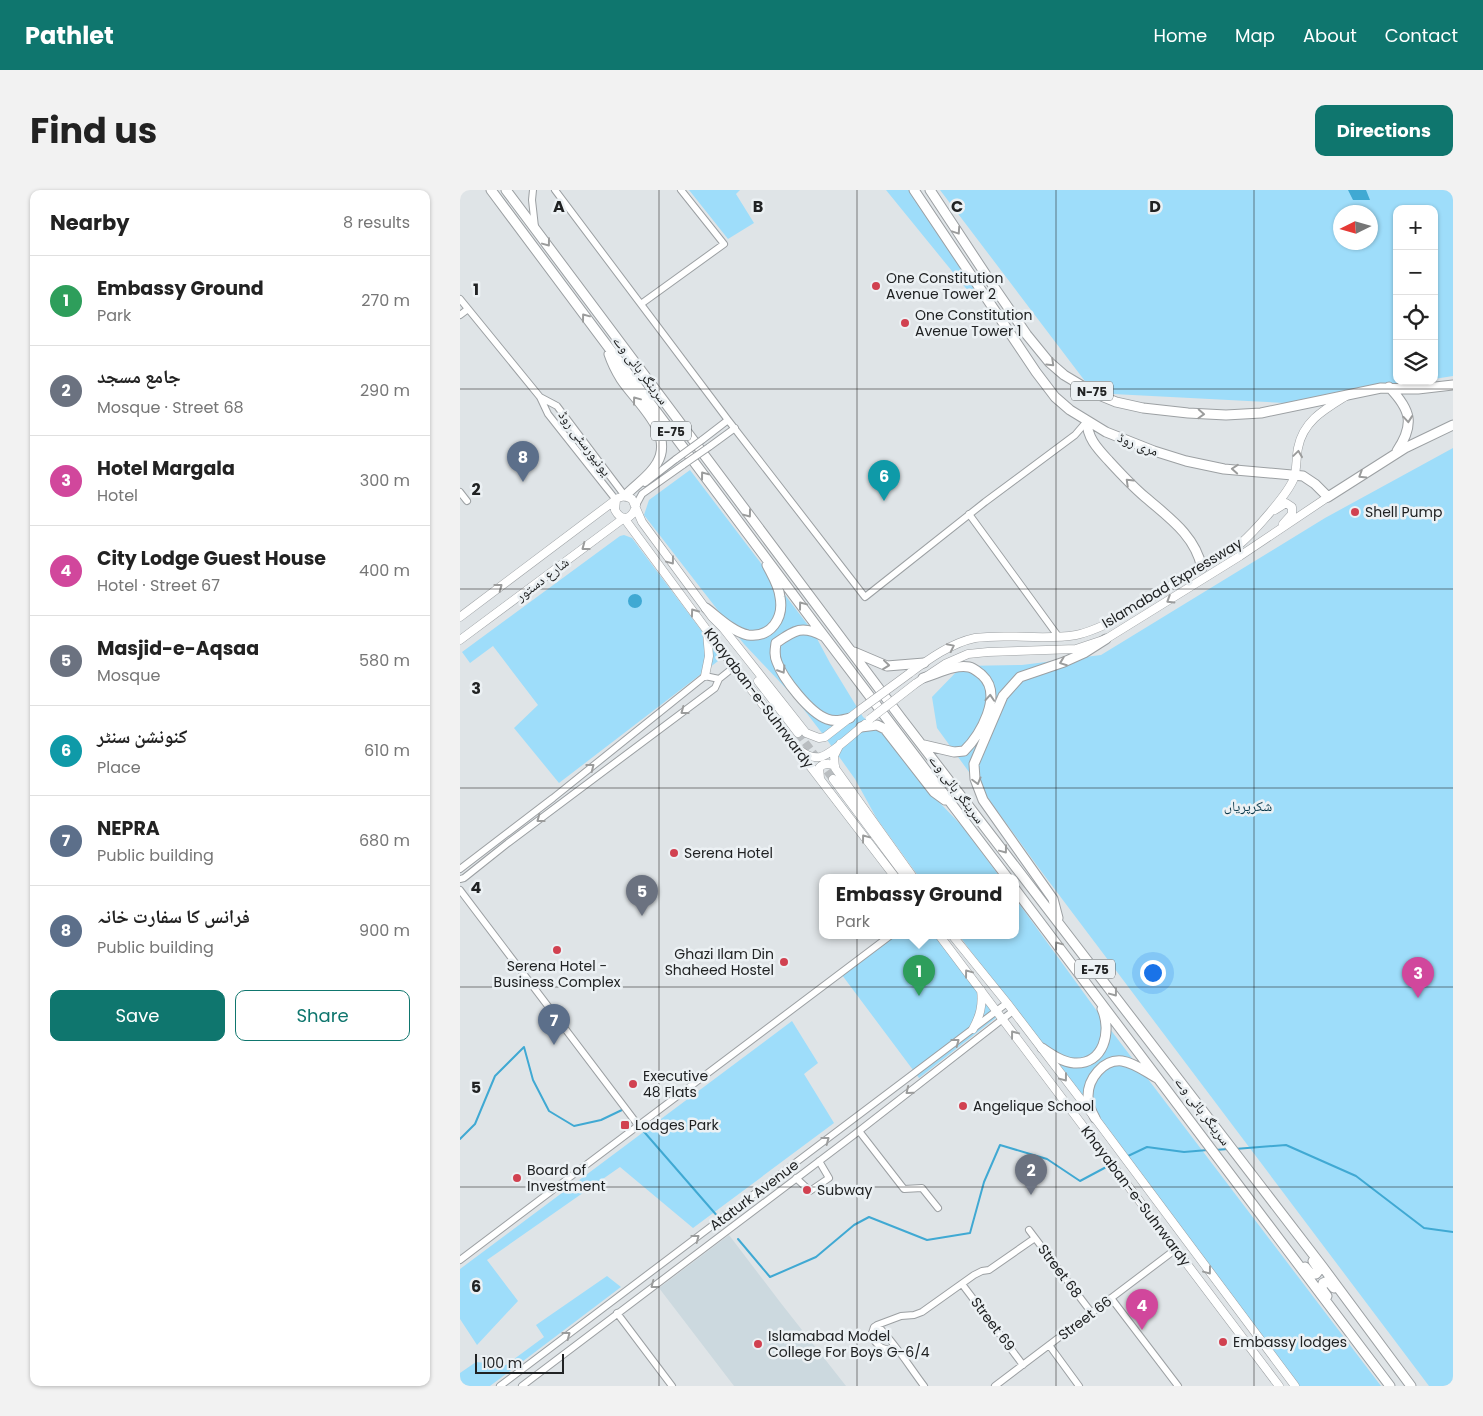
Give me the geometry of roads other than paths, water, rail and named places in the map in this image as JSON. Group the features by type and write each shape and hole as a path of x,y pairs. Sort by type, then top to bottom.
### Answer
{"highway":[{"name":"سرینگر ہائی وے","path":"491,190 1005,874"},
{"name":"سرینگر ہائی وے","path":"506,190 851,651 1244,1164 1411,1386"},
{"name":"مری روڈ","path":"914,190 1036,372 1070,410 1106,432 1138,445 1186,461 1224,469 1295,474 1311,480 1328,497"},
{"name":"N-75","path":"930,190 1027,335 1049,362 1064,375 1094,392 1116,402 1144,408 1226,415 1261,413 1349,395"},
{"path":"984,295 994,287"},
{"path":"605,344 621,379 660,432 662,441 662,449 657,463 626,496"},
{"path":"1349,395 1389,388 1418,389 1453,385"},
{"path":"1389,388 1404,403 1409,420 1408,432 1396,454"},
{"path":"1087,421 1090,437 1101,453 1143,495 1183,530 1194,544 1202,568"},
{"path":"1328,497 1396,454 1453,425"},
{"path":"706,608 735,629 748,635 760,634 772,628 778,621 781,606 780,596 758,547"},
{"path":"826,638 813,631 803,629 793,632 776,643 775,656 784,674 815,713 834,721 850,718"},
{"path":"1059,922 1053,899 983,800 975,780 974,764 1004,696 1020,677 1064,662 1084,653 1106,639"},
{"path":"851,651 887,666 924,663"},
{"path":"924,678 957,667 969,667 986,679 992,700 974,741 964,751 954,752 924,745"},
{"path":"862,727 877,725 885,730 934,792 955,807"},
{"name":"سرینگر ہائی وے","path":"1019,894 1390,1386"},
{"path":"1042,1048 1069,1062 1081,1062 1091,1059 1102,1048 1107,1033 1105,1015 1099,1001"},
{"path":"1095,1118 1089,1104 1089,1087 1096,1073 1110,1063 1118,1061 1132,1064 1161,1081"},
{"path":"1245,1192 1260,1207 1310,1273 1317,1273 1319,1270 1317,1266 1258,1188 1251,1174"},
{"path":"1380,1374 1372,1355 1322,1288 1324,1282 1330,1282 1389,1362 1402,1373"}],"main road":[{"name":"Islamabad Expressway","path":"799,730 809,736 825,737 924,663 956,644 975,638 1058,636 1088,632 1109,623 1202,568 1240,544 1285,494 1295,474 1300,442 1309,423 1324,410 1349,395"},
{"path":"626,496 632,499 636,505 634,512 628,517 620,517 615,510 616,500 626,496"},
{"name":"Islamabad Expressway","path":"797,749 809,756 820,757 828,753 915,684 945,664 968,654 1076,649 1106,639 1266,539 1328,497"},
{"name":"شارع دستور","path":"460,616 616,500"},
{"path":"1257,526 1281,505 1289,504 1292,507 1290,517 1266,539"},
{"name":"Khayaban-e-Suhrwardy","path":"636,505 642,522 652,536 799,730"},
{"name":"شارع دستور","path":"460,640 624,518"},
{"name":"Khayaban-e-Suhrwardy","path":"624,518 734,667 893,874"},
{"path":"643,544 652,536"},
{"path":"705,676 709,656 707,630"},
{"path":"840,744 834,756 838,774 911,874"},
{"path":"820,778 820,766 827,764 835,766"},
{"path":"833,779 904,874"},
{"name":"Khayaban-e-Suhrwardy","path":"942,939 1278,1386"},
{"name":"Khayaban-e-Suhrwardy","path":"957,939 1095,1118 1295,1386"},
{"path":"973,1029 982,1006 981,990"},
{"path":"1131,1188 1143,1184"}],"street":[{"path":"533,190 532,200 535,227"},
{"path":"555,190 734,428 865,596 969,514 1075,435 1087,421"},
{"path":"641,304 724,244 681,190"},
{"name":"یونیورسٹی روڈ","path":"460,298 540,396 548,414 616,500"},
{"path":"460,315 468,309"},
{"name":"یونیورسٹی روڈ","path":"540,396 557,406 626,496"},
{"path":"626,496 728,420"},
{"path":"636,505 642,494 734,428"},
{"path":"460,492 467,501"},
{"path":"969,514 1058,636"},
{"path":"460,880 715,688 719,679 734,667"},
{"path":"460,869 553,798 705,676 719,679"},
{"path":"564,788 570,797"},
{"path":"553,798 560,806"},
{"path":"460,890 638,1125"},
{"path":"460,1260 886,939"},
{"name":"Ataturk Avenue","path":"500,1386 1007,1003"},
{"name":"Ataturk Avenue","path":"526,1385 617,1313 819,1162 1013,1011"},
{"path":"859,1131 904,1189 922,1188 938,1208"},
{"path":"796,1178 810,1191 829,1178 819,1162"},
{"name":"Street 68","path":"1029,1230 1091,1312"},
{"path":"896,1349 886,1350 879,1347 871,1336 874,1327 901,1316 922,1312 982,1271 990,1270 1035,1238"},
{"name":"Street 66","path":"995,1386 1176,1249"},
{"name":"Street 69","path":"962,1284 1023,1365"},
{"path":"630,1288 638,1297"},
{"path":"1111,1298 1177,1386"},
{"path":"617,1313 672,1386"},
{"path":"878,1325 924,1386"},
{"path":"1049,1345 1079,1386"}],"waterway":[{"path":"460,1139 475,1124 495,1076 524,1047 533,1080 549,1111 574,1126 601,1120 624,1109"},
{"path":"639,1126 719,1218"},
{"path":"738,1239 770,1277 816,1257 854,1225 869,1217 927,1240 970,1233 984,1182 1000,1145 1047,1159 1080,1181 1110,1165"},
{"path":"1235,1149 1286,1145 1356,1176 1424,1228 1453,1232"},
{"path":"1128,1156 1147,1147 1184,1152 1208,1150"},
{"path":"1215,1150 1228,1149"}],"tunnel":[{"path":"798,733 833,779"}],"place":[{"name":"One Constitution Avenue Tower 2","path":"876,286"},
{"name":"One Constitution Avenue Tower 1","path":"905,323"},
{"name":"فرانس کا سفارت خانہ","path":"523,482"},
{"name":"کنونشن سنٹر","path":"884,501"},
{"name":"Shell Pump","path":"1355,512"},
{"name":"Serena Hotel","path":"674,853"},
{"name":"Masjid-e-Aqsaa","path":"642,916"},
{"name":"Serena Hotel - Business Complex","path":"557,950"},
{"name":"Ghazi Ilam Din Shaheed Hostel","path":"784,962"},
{"name":"Embassy Ground","path":"919,996"},
{"name":"Hotel Margala","path":"1418,998"},
{"name":"NEPRA","path":"554,1045"},
{"name":"Executive 48 Flats","path":"633,1084"},
{"name":"Angelique School","path":"963,1106"},
{"name":"Lodges Park","path":"625,1125"},
{"name":"Board of Investment","path":"517,1178"},
{"name":"Subway","path":"807,1190"},
{"name":"جامع مسجد","path":"1031,1195"},
{"name":"City Lodge Guest House","path":"1142,1330"},
{"name":"Embassy lodges","path":"1223,1342"},
{"name":"Islamabad Model College For Boys G-6/4","path":"758,1344"}],"park label":[{"name":"شکرپریاں","path":"1248,806"}]}
